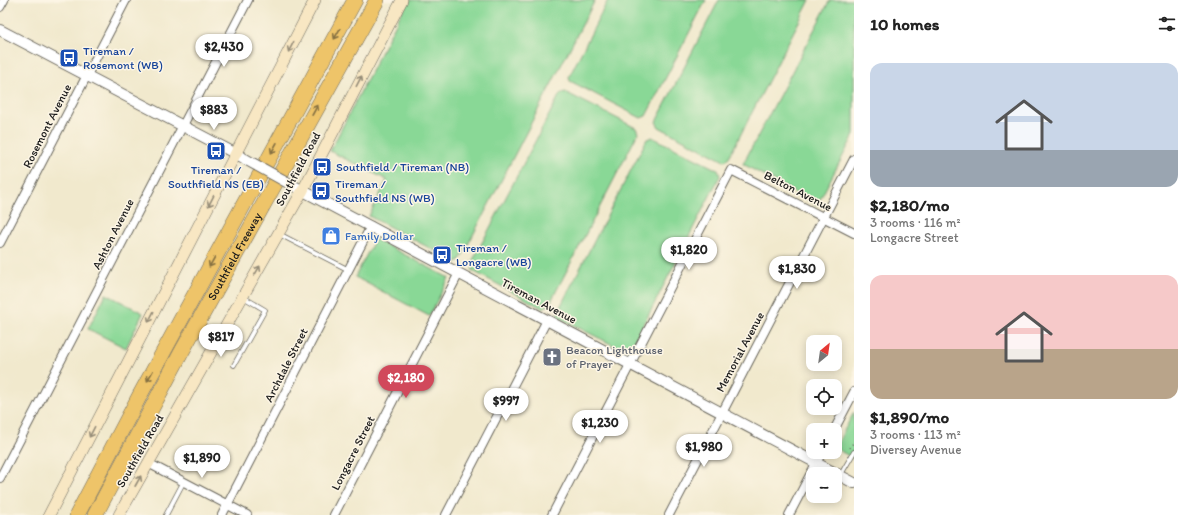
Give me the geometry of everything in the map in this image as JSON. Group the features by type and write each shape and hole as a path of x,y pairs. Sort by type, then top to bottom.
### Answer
{"highway":[{"name":"Southfield Freeway","path":"77,515 140,395 355,0"},
{"name":"Southfield Freeway","path":"95,515 181,352 377,0"}],"main road":[{"path":"49,515 240,157 315,0"},
{"name":"Southfield Road","path":"119,515 303,190 402,0"}],"street":[{"path":"0,7 4,0"},
{"name":"Rosemont Avenue","path":"0,242 126,0"},
{"name":"Ashton Avenue","path":"0,478 248,0"},
{"name":"Tireman Avenue","path":"0,30 822,467"},
{"name":"Memorial Avenue","path":"669,515 854,159"},
{"name":"Belton Avenue","path":"630,364 731,170 824,217 854,234"},
{"name":"Archdale Street","path":"222,515 371,226"},
{"name":"Longacre Street","path":"334,515 459,273"},
{"path":"446,515 547,320"},
{"path":"552,515 630,364"},
{"path":"838,423 854,392"},
{"path":"789,515 818,459"},
{"path":"148,462 247,515"},
{"name":"Tireman Avenue","path":"842,477 854,484"}],"lane":[{"path":"278,234 349,270"},
{"path":"234,365 265,310 242,297"},
{"path":"842,473 854,452"},
{"path":"166,515 184,481"}],"green space":[{"path":"408,0 595,0 460,260 456,262 369,216 387,180 330,151"},
{"path":"608,0 706,0 646,116 641,118 570,81 569,77"},
{"path":"719,0 810,0 728,159 724,161 659,127 656,122"},
{"path":"830,0 854,0 854,135 817,205 743,164"},
{"path":"565,92 636,128 638,133 549,305 542,308 473,271 472,262 560,94"},
{"path":"652,137 718,170 720,176 631,349 625,351 559,318 557,313 647,139"},
{"path":"375,239 449,278 429,316 355,277"},
{"path":"106,294 143,313 126,348 88,329"},
{"path":"854,412 854,459 842,452 842,435"}],"place":[{"name":"Tireman / Rosemont (WB)","path":"69,58"},
{"name":"Tireman / Southfield NS (EB)","path":"216,151"},
{"name":"Southfield / Tireman (NB)","path":"322,167"},
{"name":"Tireman / Southfield NS (WB)","path":"321,191"},
{"name":"Family Dollar","path":"331,236"},
{"name":"Tireman / Longacre (WB)","path":"442,255"},
{"name":"Beacon Lighthouse of Prayer","path":"552,357"}]}
